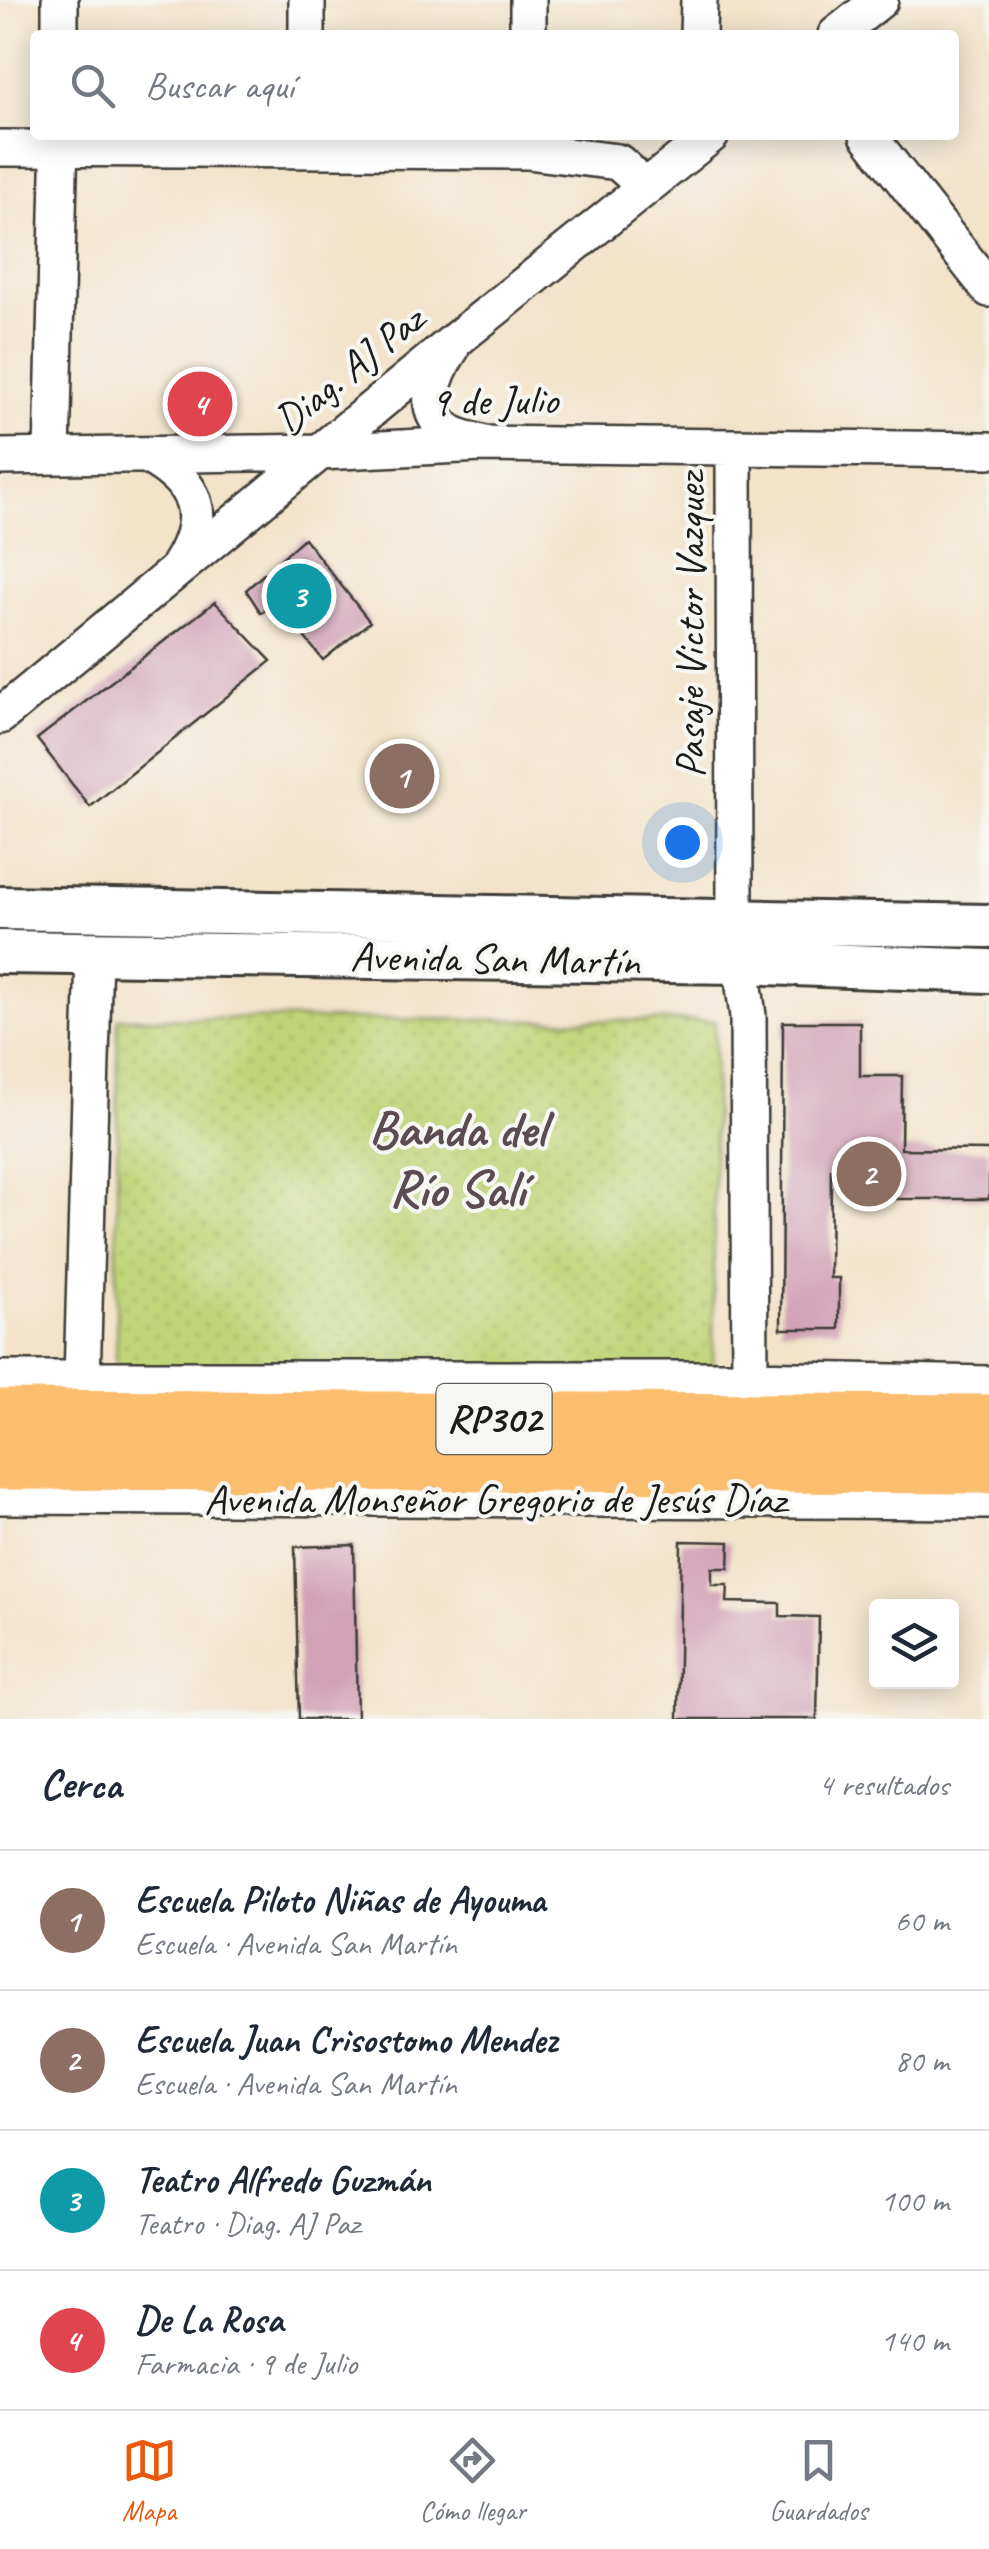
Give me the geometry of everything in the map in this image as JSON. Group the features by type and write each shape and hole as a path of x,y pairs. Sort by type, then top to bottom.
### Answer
{"main road":[{"name":"Avenida Monseñor Gregorio de Jesús Díaz","path":"0,1417 989,1422"},
{"name":"Avenida Monseñor Gregorio de Jesús Díaz","path":"0,1462 989,1466"}],"street":[{"path":"60,0 60,30"},
{"path":"306,0 306,30"},
{"path":"528,0 528,30"},
{"path":"698,30 699,0"},
{"path":"842,30 880,0"},
{"name":"Diag. AJ Paz","path":"0,716 705,140"},
{"path":"872,140 989,289"},
{"path":"0,148 60,142 527,143 618,162 646,188"},
{"path":"52,456 60,142"},
{"path":"458,338 435,374 431,386 434,408 440,424 452,434 482,444"},
{"name":"9 de Julio","path":"0,457 320,452 482,444 989,450"},
{"name":"Pasaje Victor Vazquez","path":"734,448 738,942 748,1016 750,1380"},
{"path":"148,456 173,470 190,489 197,511 188,551 176,571"},
{"name":"Avenida San Martín","path":"0,908 738,942 989,971"},
{"name":"Avenida San Martín","path":"0,952 738,942 989,926"},
{"path":"82,1380 94,953"},
{"path":"0,1379 989,1384"},
{"name":"Avenida Monseñor Gregorio de Jesús Díaz","path":"0,1496 989,1501"}],"green space":[{"path":"118,1018 715,1021 713,1372 116,1369"}],"building":[{"path":"304,538 370,622 323,660 276,602 261,613 246,590"},
{"path":"215,602 271,661 90,807 37,739"},
{"path":"783,1022 860,1022 860,1076 902,1076 901,1149 989,1150 989,1199 891,1199 891,1170 831,1169 830,1278 839,1278 839,1329 781,1329"},
{"path":"681,1541 730,1542 729,1568 712,1568 712,1585 728,1585 727,1602 780,1603 780,1616 819,1617 817,1719 678,1719"},
{"path":"354,1545 357,1719 299,1719 295,1547"}],"place":[{"name":"De La Rosa","path":"200,404"},
{"name":"Teatro Alfredo Guzmán","path":"299,596"},
{"name":"Escuela Piloto Niñas de Ayouma","path":"402,776"},
{"name":"Escuela Juan Crisostomo Mendez","path":"869,1174"}],"district":[{"name":"Banda del Río Salí","path":"457,1159"}]}
